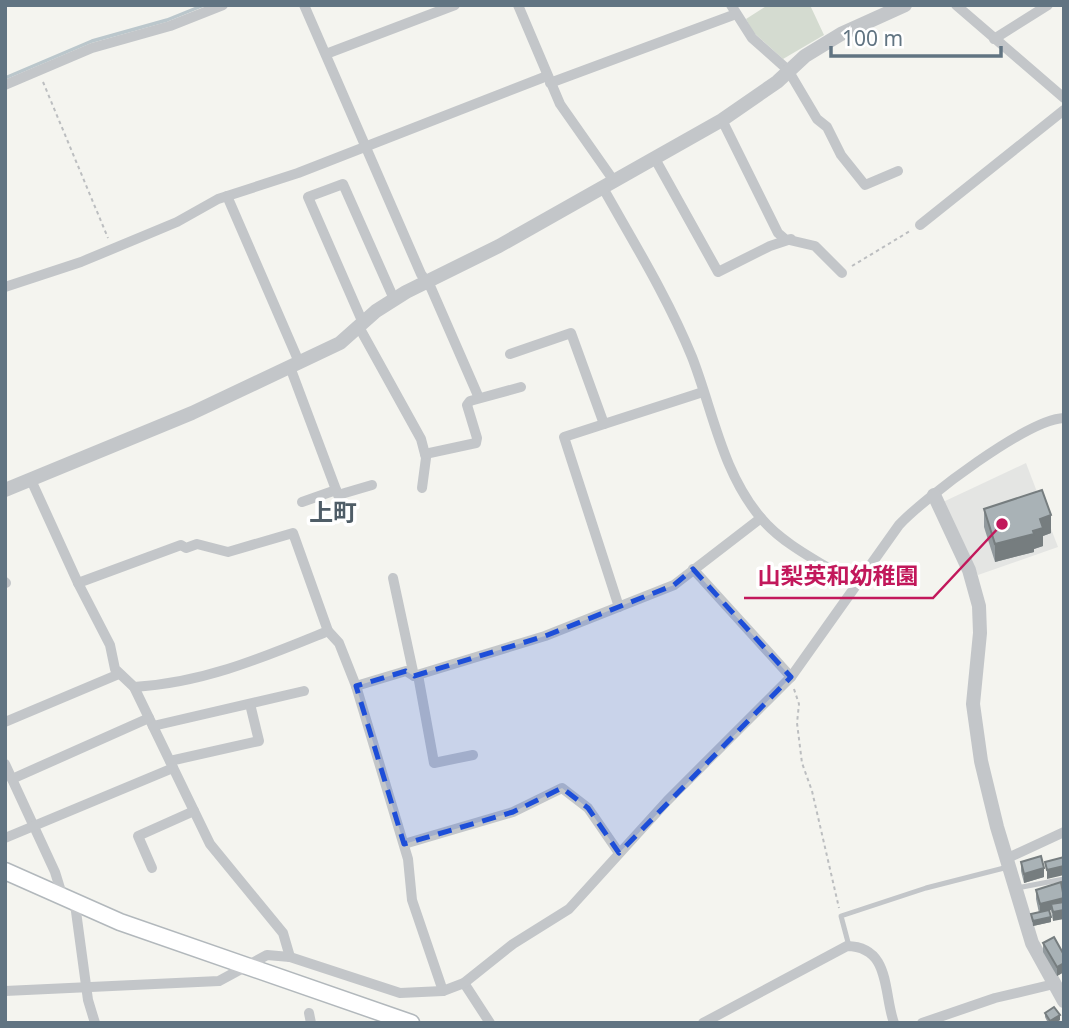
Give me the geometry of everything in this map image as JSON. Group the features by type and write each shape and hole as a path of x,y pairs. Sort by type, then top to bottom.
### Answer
{"main road":[{"path":"5,871 69,901 411,1023"}],"street":[{"path":"5,85 92,48 170,26 223,5"},
{"path":"304,5 479,398"},
{"path":"326,54 456,5"},
{"path":"519,5 560,104 609,184 674,315 713,427 761,518 781,535 856,585"},
{"path":"5,490 192,413 340,343 394,299 426,280 499,246 722,120 841,34 905,5"},
{"path":"956,5 1064,99"},
{"path":"994,39 1048,5"},
{"path":"5,288 113,249 177,222 227,196 549,80 733,10 752,38 788,70 817,119 827,127 841,155 865,185 898,171"},
{"path":"920,225 1064,110"},
{"path":"722,120 778,233 815,246 842,273"},
{"path":"654,158 718,272 770,246 791,239"},
{"path":"394,299 343,184 308,197 361,325 421,439 425,454 422,488"},
{"path":"227,196 294,365 338,495 372,485"},
{"path":"510,354 571,333 604,424"},
{"path":"425,454 476,443 477,438 467,405 470,401 522,387"},
{"path":"619,607 564,437 703,392"},
{"path":"5,991 219,981 267,955 290,957 400,993 443,991 464,983 513,944 569,909 619,853 789,678 899,525 934,495 1017,436 1039,425 1064,418"},
{"path":"32,480 78,583 110,645 119,674 134,687 210,844 283,933 290,957"},
{"path":"302,502 337,490"},
{"path":"934,495 969,570 979,606 980,633 973,704 981,761 1032,943 1064,1001"},
{"path":"356,686 406,671 416,675 545,636 674,585 761,518"},
{"path":"78,583 181,545 186,548 197,544 228,552 293,533 328,631 339,643 356,686 404,844 412,900 443,991"},
{"path":"693,569 789,678"},
{"path":"393,578 434,763 473,755"},
{"path":"134,687 173,685 204,678 328,631"},
{"path":"5,722 119,674"},
{"path":"11,783 151,722 304,691"},
{"path":"5,838 171,764 259,741 250,704"},
{"path":"5,764 11,783 69,901 95,1023"},
{"path":"404,844 513,812 562,788 588,808 619,853"},
{"path":"152,868 138,836 194,811"},
{"path":"1009,862 1064,832"},
{"path":"703,1023 849,946 871,952 880,961 894,1023"},
{"path":"464,983 490,1023"},
{"path":"922,1023 995,998 1054,984"}],"lane":[{"path":"849,946 841,916 1009,862"},
{"path":"1017,888 1064,879"}],"path":[{"path":"38,71 113,249"},
{"path":"842,273 920,225"},
{"path":"789,678 799,704 797,723 802,763 812,791 841,916"}],"highlighted area":[{"path":"693,569 791,677 619,853 588,808 562,788 513,812 404,844 356,686 406,671 414,676 545,636 674,585"}],"shaded area":[{"path":"768,5 810,5 824,35 783,59 753,32 746,19"},
{"path":"1026,463 1058,547 978,575 943,502"}],"building":[{"path":"1042,490 1051,515 1040,519 1043,528 1033,531 1034,534 995,544 984,509"},
{"path":"1041,856 1044,868 1024,874 1021,862"},
{"path":"1064,857 1064,866 1047,870 1045,862"},
{"path":"1061,882 1064,898 1040,904 1036,890"},
{"path":"1064,902 1064,910 1053,912 1051,904"},
{"path":"1049,910 1051,917 1033,921 1031,914"},
{"path":"1054,937 1064,955 1064,963 1057,967 1043,943"},
{"path":"1054,1007 1060,1015 1050,1021 1045,1013"}],"waterway":[{"path":"5,78 92,41 167,20 204,5"}],"place":[{"name":"山梨英和幼稚園","path":"1002,524"}],"district":[{"name":"上町","path":"333,513"}]}
